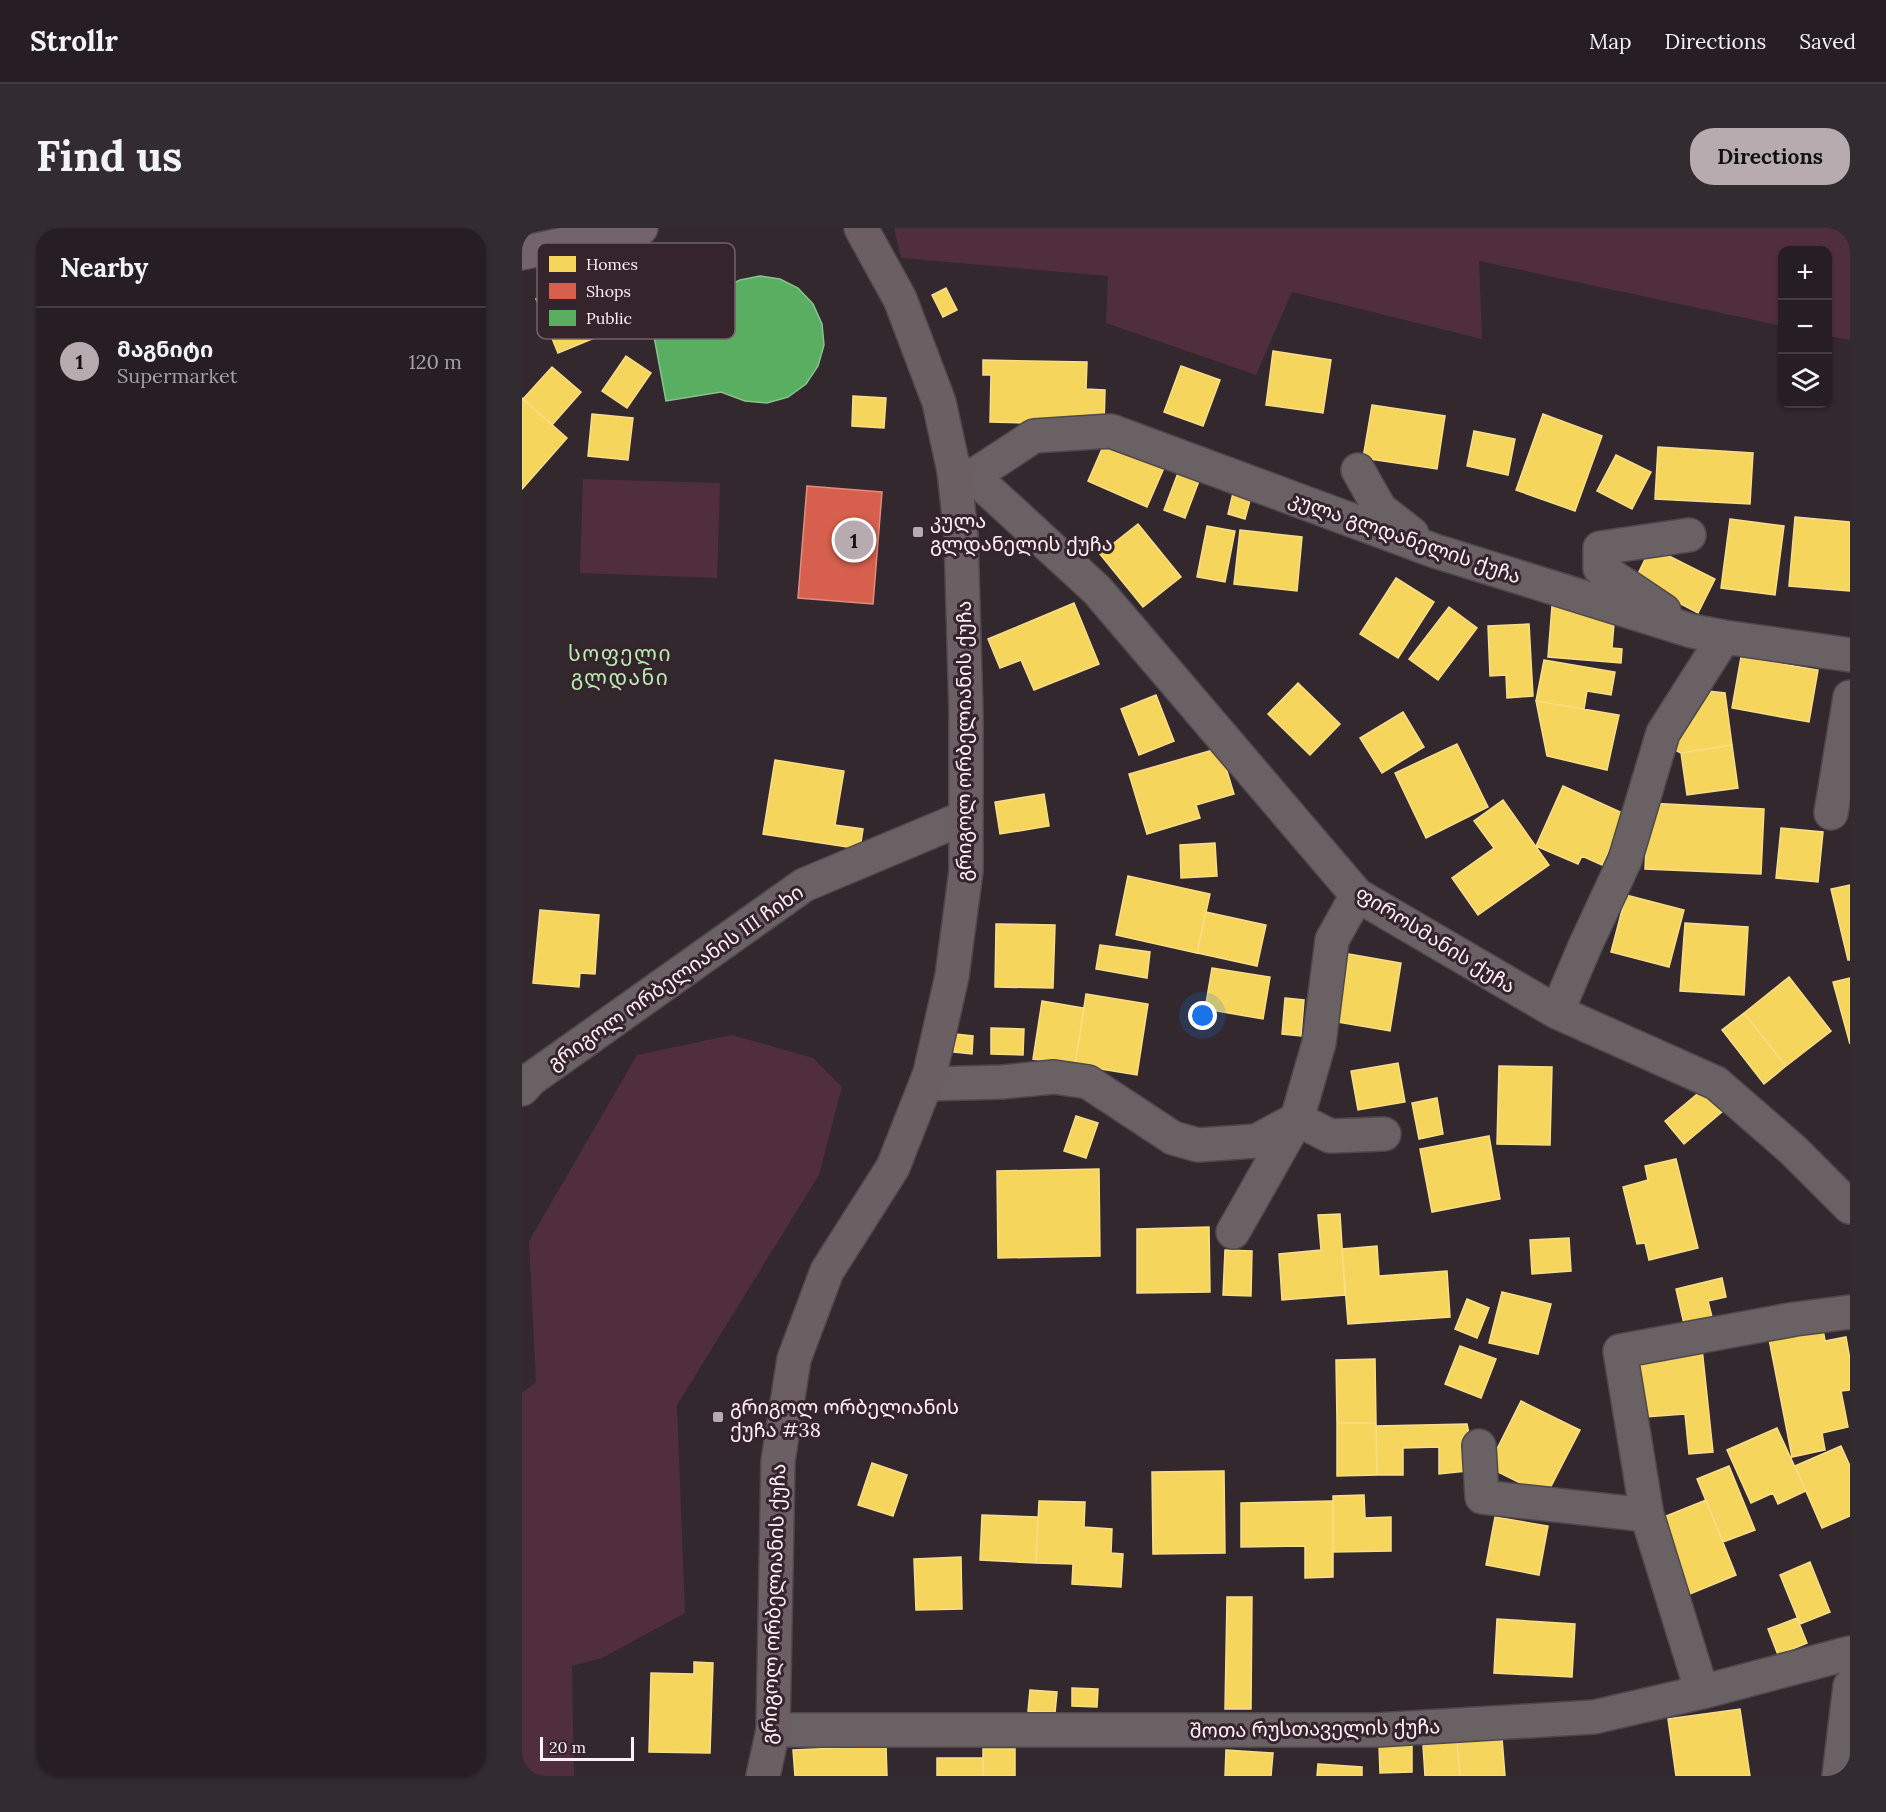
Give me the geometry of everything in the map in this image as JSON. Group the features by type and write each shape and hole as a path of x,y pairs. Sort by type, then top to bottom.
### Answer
{"highway":[{"path":"570,243 641,228"},
{"path":"522,253 537,250"}],"main road":[{"name":"გრიგოლ ორბელიანის ქუჩა","path":"763,1776 773,1730 778,1461 794,1359 827,1271 893,1167 930,1073 952,976 966,871 966,713 961,534 964,474 900,299 861,228"}],"street":[{"name":"კულა გლდანელის ქუჩა","path":"964,474 1034,436 1111,431 1435,551 1692,631 1850,655"},
{"path":"1358,470 1380,509 1435,551"},
{"name":"ფიროსმანის ქუჩა","path":"964,474 1097,590 1358,895 1557,1012 1716,1083 1793,1150 1850,1207"},
{"path":"1689,535 1600,548 1600,568 1692,631"},
{"path":"1557,1012 1584,946 1625,860 1663,733 1724,637"},
{"path":"1831,813 1850,697"},
{"name":"გრიგოლ ორბელიანის III ჩიხი","path":"522,1089 531,1079 804,885 966,817"},
{"path":"1233,1232 1297,1119 1320,1043 1332,940 1358,895"},
{"path":"926,1084 1002,1082 1054,1077 1088,1082 1173,1138 1198,1145 1256,1141 1297,1119"},
{"path":"1297,1119 1330,1136 1384,1134"},
{"path":"1702,1692 1647,1515 1620,1351 1795,1319 1850,1312"},
{"path":"1479,1446 1482,1497 1647,1515"},
{"name":"შოთა რუსთაველის ქუჩა","path":"773,1730 1376,1730 1594,1717 1702,1692 1850,1653"},
{"path":"1839,1776 1850,1686"}],"shaded area":[{"path":"894,228 1850,228 1850,340 1832,337 1832,246 1778,246 1778,325 1479,261 1482,339 1292,292 1256,375 1106,323 1108,276 901,258"},
{"path":"583,479 720,483 717,578 580,573"},
{"path":"732,1035 813,1058 842,1087 819,1175 677,1405 685,1613 602,1658 572,1666 574,1776 522,1776 522,1393 536,1382 529,1241 637,1055"}],"building: Homes":[{"path":"946,288 957,310 943,317 932,295"},
{"path":"552,339 592,339 558,353"},
{"path":"1273,351 1331,360 1323,413 1266,405"},
{"path":"626,356 651,373 627,408 602,391"},
{"path":"983,360 1087,362 1086,389 1105,390 1104,425 990,422 991,375 983,375"},
{"path":"1181,366 1220,380 1203,426 1164,412"},
{"path":"552,367 581,392 552,425 523,399"},
{"path":"853,396 886,398 884,428 852,426"},
{"path":"522,398 567,438 522,489"},
{"path":"1372,405 1445,416 1437,469 1363,458"},
{"path":"592,414 633,418 628,460 588,456"},
{"path":"1543,414 1602,436 1575,511 1516,490"},
{"path":"1474,431 1515,439 1508,475 1467,466"},
{"path":"1105,442 1164,468 1147,507 1088,481"},
{"path":"1658,447 1753,453 1750,504 1655,499"},
{"path":"1616,455 1651,472 1632,509 1597,491"},
{"path":"1178,473 1199,481 1185,518 1164,510"},
{"path":"1234,489 1252,493 1245,519 1228,514"},
{"path":"1795,517 1850,522 1850,591 1789,586"},
{"path":"1730,519 1784,526 1775,595 1721,588"},
{"path":"1138,524 1181,577 1143,607 1100,554"},
{"path":"1207,526 1235,531 1225,582 1197,577"},
{"path":"1240,530 1302,537 1297,591 1234,584"},
{"path":"1651,547 1715,579 1698,613 1635,580"},
{"path":"1396,578 1434,602 1398,658 1360,634"},
{"path":"1074,603 1099,664 1034,690 1021,660 1000,668 988,639"},
{"path":"1552,606 1615,611 1612,648 1622,649 1621,663 1548,657"},
{"path":"1449,607 1477,628 1438,680 1409,659"},
{"path":"1529,624 1533,696 1507,698 1506,675 1490,676 1488,626"},
{"path":"1741,657 1818,670 1809,722 1732,708"},
{"path":"1544,660 1615,672 1611,695 1587,691 1584,709 1536,701"},
{"path":"1298,683 1340,724 1310,755 1268,714"},
{"path":"1699,690 1725,693 1732,745 1681,753 1664,745"},
{"path":"1156,695 1174,741 1139,755 1121,709"},
{"path":"1536,701 1619,715 1607,770 1547,756"},
{"path":"1403,712 1424,747 1382,773 1360,738"},
{"path":"1457,744 1488,807 1426,838 1395,773"},
{"path":"1732,745 1738,788 1687,795 1681,753"},
{"path":"1220,748 1234,794 1196,805 1200,818 1147,834 1129,774"},
{"path":"775,760 844,771 835,825 863,829 860,849 763,834"},
{"path":"1563,786 1625,814 1602,865 1582,856 1578,864 1536,846"},
{"path":"1044,794 1049,826 1000,834 995,802"},
{"path":"1503,800 1549,865 1478,915 1452,878 1494,848 1474,821"},
{"path":"1648,803 1764,809 1761,874 1645,869"},
{"path":"1781,828 1823,832 1818,882 1776,878"},
{"path":"1215,843 1217,876 1181,878 1180,845"},
{"path":"1128,876 1210,894 1197,953 1116,935"},
{"path":"1850,885 1850,960 1848,960 1831,889"},
{"path":"1626,895 1684,910 1669,967 1611,952"},
{"path":"540,910 599,915 595,974 580,973 579,987 533,983"},
{"path":"1206,912 1266,925 1257,966 1197,953"},
{"path":"1685,923 1748,927 1744,995 1680,991"},
{"path":"996,924 1055,925 1053,988 995,987"},
{"path":"1100,945 1150,952 1147,978 1096,969"},
{"path":"1343,953 1401,963 1390,1031 1331,1021"},
{"path":"1212,968 1270,977 1263,1019 1205,1009"},
{"path":"1789,977 1831,1031 1786,1066 1744,1013"},
{"path":"1850,978 1850,1044 1833,982"},
{"path":"1086,994 1148,1004 1137,1075 1075,1065"},
{"path":"1285,998 1304,1000 1301,1036 1282,1034"},
{"path":"1042,1001 1084,1008 1075,1065 1033,1059"},
{"path":"1744,1013 1786,1066 1764,1084 1722,1030"},
{"path":"991,1028 1024,1029 1023,1055 991,1054"},
{"path":"955,1034 973,1036 972,1054 954,1052"},
{"path":"1398,1063 1405,1102 1358,1110 1351,1071"},
{"path":"1499,1066 1552,1067 1550,1145 1497,1144"},
{"path":"1702,1090 1722,1112 1684,1144 1665,1121"},
{"path":"1437,1098 1443,1134 1419,1139 1412,1103"},
{"path":"1076,1116 1098,1123 1086,1158 1064,1151"},
{"path":"1489,1136 1500,1199 1432,1212 1420,1149"},
{"path":"1676,1159 1698,1248 1649,1260 1645,1243 1637,1244 1623,1187 1648,1180 1645,1166"},
{"path":"1099,1169 1100,1256 998,1258 997,1171"},
{"path":"1340,1214 1345,1295 1282,1300 1279,1254 1321,1250 1318,1215"},
{"path":"1209,1227 1210,1292 1137,1293 1137,1229"},
{"path":"1569,1238 1571,1271 1532,1274 1530,1240"},
{"path":"1377,1246 1379,1276 1447,1271 1450,1317 1348,1324 1342,1249"},
{"path":"1225,1250 1252,1251 1251,1296 1223,1295"},
{"path":"1722,1278 1726,1297 1708,1301 1712,1317 1684,1324 1676,1289"},
{"path":"1502,1292 1551,1304 1538,1354 1489,1343"},
{"path":"1467,1299 1489,1308 1477,1338 1455,1329"},
{"path":"1821,1318 1825,1341 1846,1337 1850,1360 1850,1390 1841,1391 1848,1427 1822,1433 1825,1450 1792,1457 1767,1329"},
{"path":"1460,1346 1496,1359 1481,1398 1445,1384"},
{"path":"1702,1348 1713,1452 1689,1454 1685,1414 1645,1417 1638,1354"},
{"path":"1375,1359 1376,1423 1337,1423 1336,1360"},
{"path":"1521,1401 1580,1430 1546,1496 1488,1467"},
{"path":"1337,1423 1376,1423 1377,1475 1337,1476"},
{"path":"1467,1424 1476,1470 1439,1474 1439,1447 1403,1448 1403,1475 1377,1475 1376,1426"},
{"path":"1777,1428 1806,1491 1778,1504 1773,1493 1751,1503 1727,1450"},
{"path":"1841,1446 1850,1466 1850,1516 1822,1528 1795,1466"},
{"path":"872,1463 907,1475 893,1516 858,1505"},
{"path":"1729,1466 1755,1530 1723,1542 1697,1479"},
{"path":"1224,1471 1225,1553 1153,1554 1152,1472"},
{"path":"1364,1495 1365,1518 1391,1517 1391,1551 1333,1552 1333,1496"},
{"path":"1706,1500 1736,1575 1680,1598 1649,1523"},
{"path":"1039,1501 1085,1502 1084,1527 1112,1529 1111,1553 1123,1554 1121,1587 1072,1584 1073,1564 1036,1563"},
{"path":"1333,1501 1333,1577 1305,1578 1305,1546 1241,1547 1241,1503"},
{"path":"982,1515 1038,1517 1036,1563 980,1560"},
{"path":"1495,1517 1548,1526 1539,1575 1486,1565"},
{"path":"961,1557 962,1609 916,1610 914,1559"},
{"path":"1810,1562 1830,1612 1800,1624 1780,1575"},
{"path":"1227,1597 1252,1597 1251,1709 1225,1709"},
{"path":"1797,1618 1807,1643 1778,1655 1768,1629"},
{"path":"1497,1619 1575,1624 1572,1677 1494,1673"},
{"path":"694,1662 713,1663 710,1753 649,1752 651,1673 694,1674"},
{"path":"1072,1688 1098,1689 1097,1707 1072,1706"},
{"path":"1030,1690 1057,1692 1055,1713 1028,1711"},
{"path":"1740,1709 1750,1776 1676,1776 1668,1719"},
{"path":"1502,1738 1505,1776 1460,1776 1457,1742"},
{"path":"1457,1742 1460,1776 1425,1776 1423,1745"},
{"path":"1412,1744 1412,1772 1380,1773 1379,1745"},
{"path":"886,1746 887,1776 795,1776 793,1750"},
{"path":"983,1749 1015,1749 1015,1776 983,1776"},
{"path":"1226,1750 1273,1753 1271,1776 1225,1776"},
{"path":"937,1758 983,1758 983,1776 937,1776"},
{"path":"1318,1764 1362,1767 1362,1776 1317,1776"}],"building: Shops":[{"path":"807,486 882,492 873,604 798,598"}],"building: Public":[{"path":"760,276 780,279 798,288 813,304 822,324 824,345 818,366 806,384 788,397 767,403 745,401 721,392 666,401 654,339 735,339 735,282"}],"place":[{"name":"კულა გლდანელის ქუჩა","path":"918,532"},
{"name":"მაგნიტი","path":"854,540"},
{"name":"გრიგოლ ორბელიანის ქუჩა #38","path":"718,1417"}],"district":[{"name":"სოფელი გლდანი","path":"620,665"}]}
